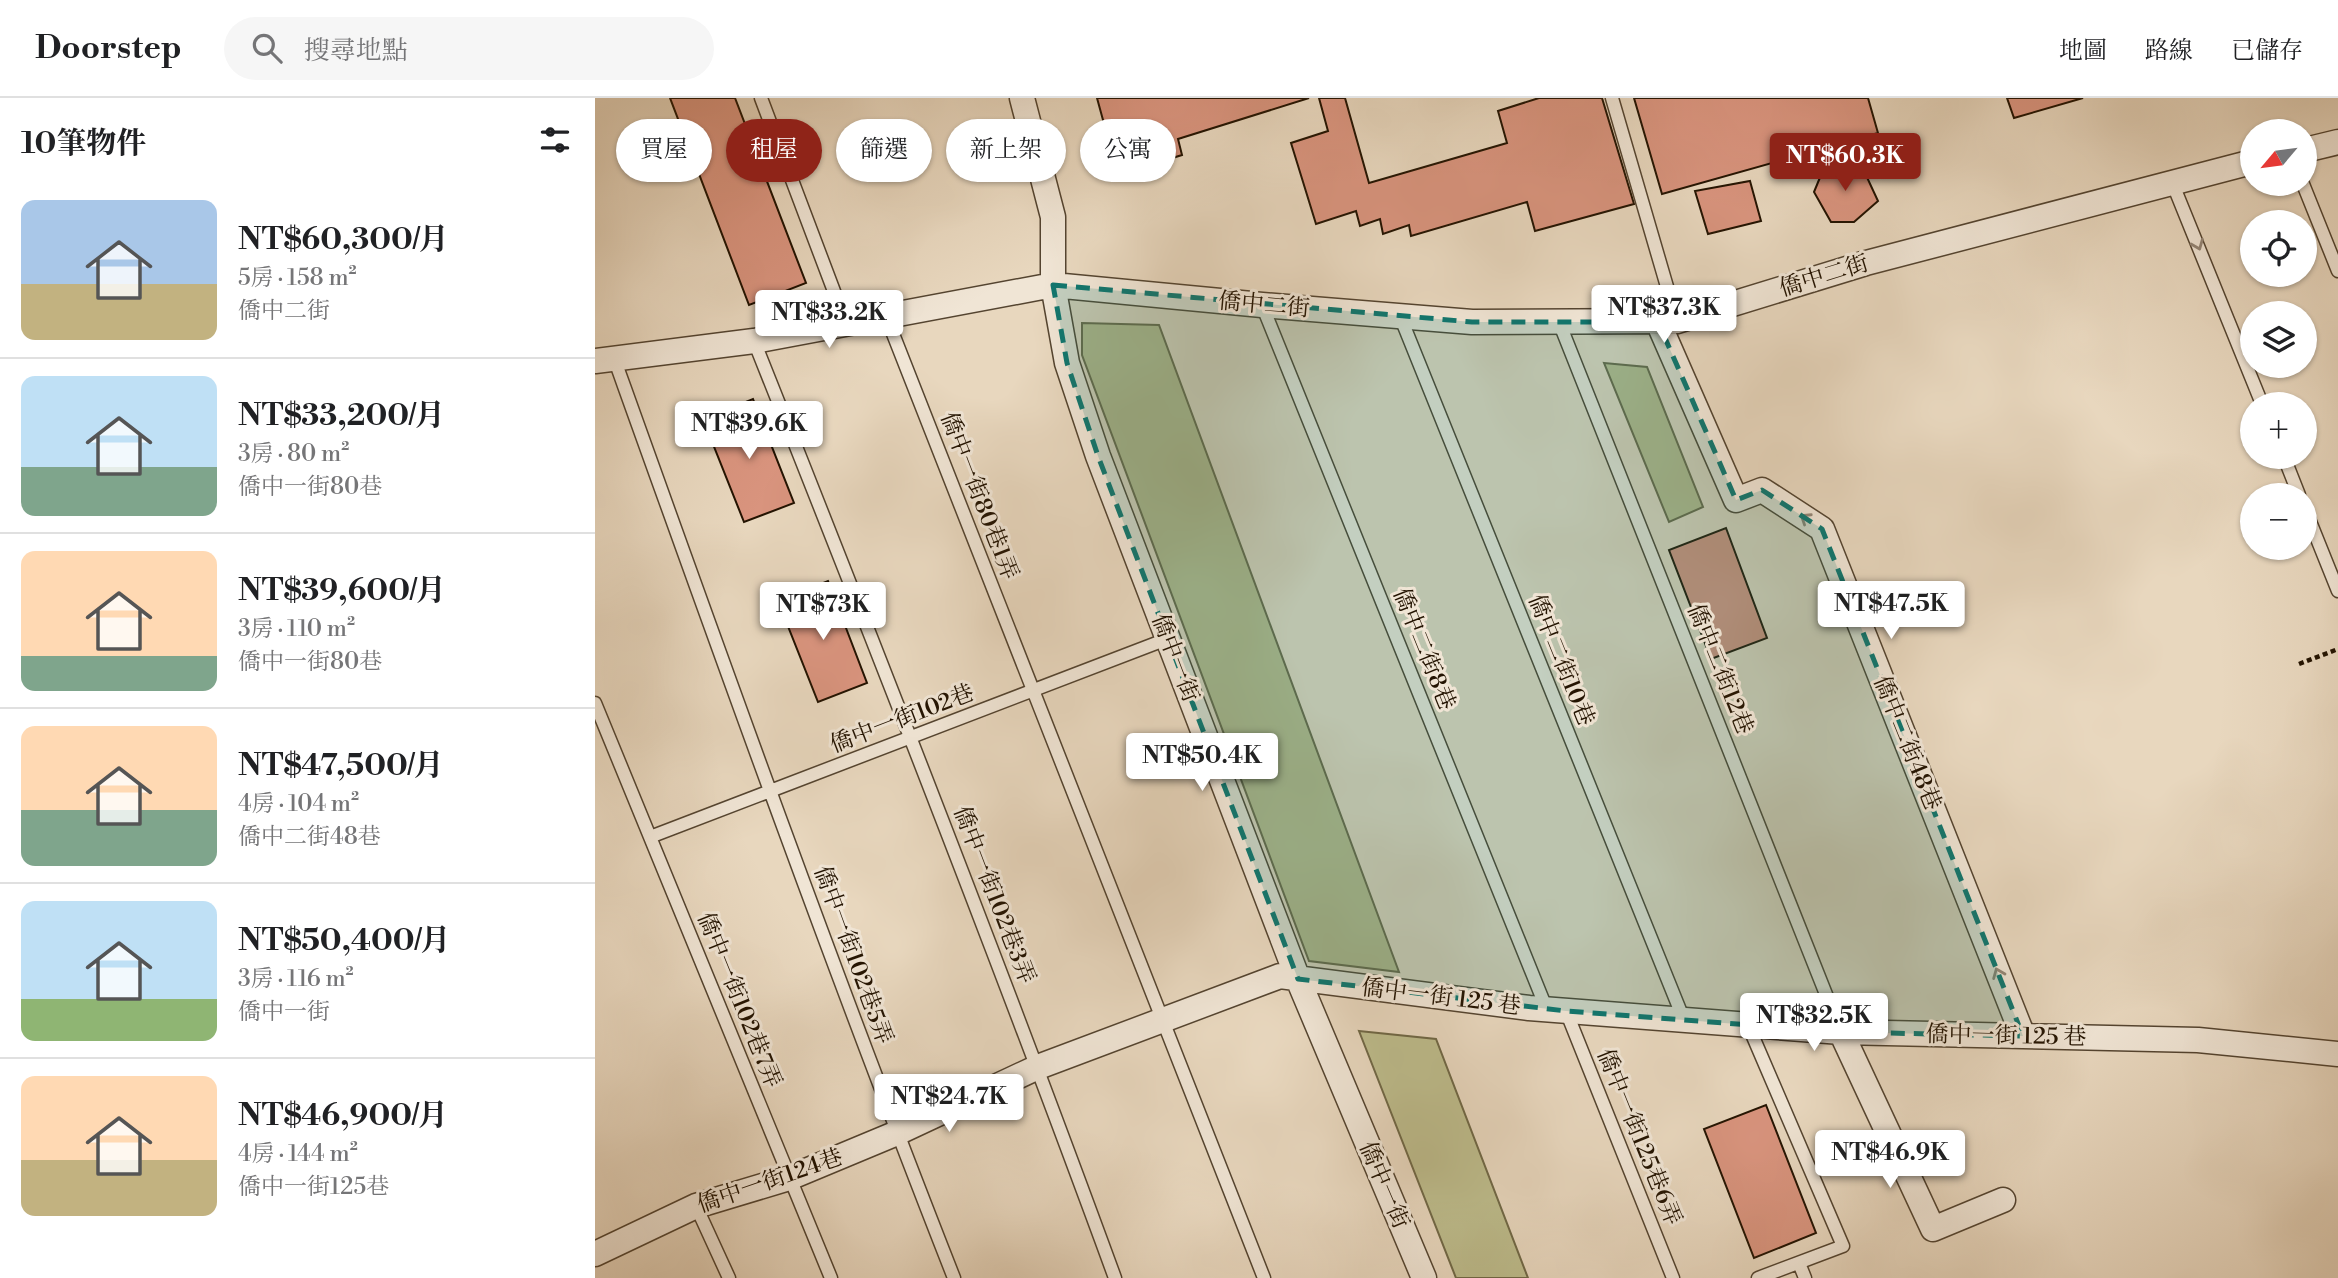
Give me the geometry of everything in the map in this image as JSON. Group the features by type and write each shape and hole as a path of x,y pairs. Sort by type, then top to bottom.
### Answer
{"street":[{"name":"僑中一街","path":"1022,98 1053,218 1053,285 1071,375 1097,456 1298,979 1424,1278"},
{"path":"2317,147 2338,142"},
{"name":"僑中二街","path":"604,359 754,341 1053,285 1472,322 1668,322 1866,263 2240,165"},
{"name":"僑中二街48巷","path":"1668,322 1735,500 1762,490 1822,529 2023,1036"},
{"name":"僑中一街124巷","path":"595,1254 696,1206 789,1178 897,1133 1038,1067 1280,976 1298,979"},
{"name":"僑中一街 125 巷","path":"1298,979 1557,1011 1842,1032 2198,1040 2338,1054"},
{"path":"1842,1032 1933,1229 2003,1200"}],"lane":[{"path":"761,98 846,323"},
{"path":"1612,98 1668,322"},
{"path":"2172,182 2257,392"},
{"path":"2308,196 2338,271"},
{"name":"僑中二街8巷","path":"1262,305 1557,1011"},
{"name":"僑中一街80巷1弄","path":"886,316 1264,1278"},
{"name":"僑中二街10巷","path":"1400,316 1683,1020"},
{"name":"僑中二街12巷","path":"1559,322 1842,1032"},
{"name":"僑中一街102巷3弄","path":"754,341 912,738 1038,1067 1115,1278"},
{"name":"僑中一街102巷5弄","path":"604,359 954,1278"},
{"path":"2317,539 2338,591"},
{"name":"僑中一街102巷","path":"650,837 1167,639"},
{"name":"僑中一街102巷7弄","path":"595,702 831,1278"},
{"name":"僑中一街125巷6弄","path":"1557,1011 1673,1278"},
{"path":"1748,1025 1843,1246 1758,1278"},
{"path":"696,1206 729,1278"},
{"path":"1799,1263 1805,1278"}],"path":[{"path":"2299,664 2338,649"}],"highlighted area":[{"path":"1053,285 1472,322 1658,322 1736,500 1762,490 1822,529 2023,1036 1841,1032 1566,1011 1298,979 1098,456 1067,363"}],"shaded area":[{"path":"1082,323 1159,325 1399,972 1309,961 1082,355"},
{"path":"1604,363 1647,367 1703,507 1669,522"},
{"path":"1359,1031 1436,1039 1528,1278 1456,1278"}],"building":[{"path":"670,98 735,98 743,119 726,119 726,182 767,182 806,283 749,305 702,182 712,182 712,119 678,119"},
{"path":"1097,98 1309,98 1178,139 1182,155 1176,157 1176,119 1103,119"},
{"path":"1319,98 1345,98 1369,183 1507,143 1498,111 1539,98 1602,98 1634,204 1535,231 1527,202 1411,236 1409,225 1383,234 1380,219 1360,226 1356,211 1316,224 1291,143 1328,131"},
{"path":"1634,98 1868,98 1878,133 1662,194"},
{"path":"2007,98 2083,98 2014,118"},
{"path":"1841,160 1865,173 1878,201 1854,222 1831,222 1814,192 1821,175"},
{"path":"1750,181 1761,221 1708,234 1695,191"},
{"path":"753,399 794,503 744,522 703,419"},
{"path":"1726,528 1767,638 1711,659 1669,550"},
{"path":"828,581 867,683 818,702 778,601"},
{"path":"1766,1105 1816,1233 1754,1258 1704,1129"}]}
